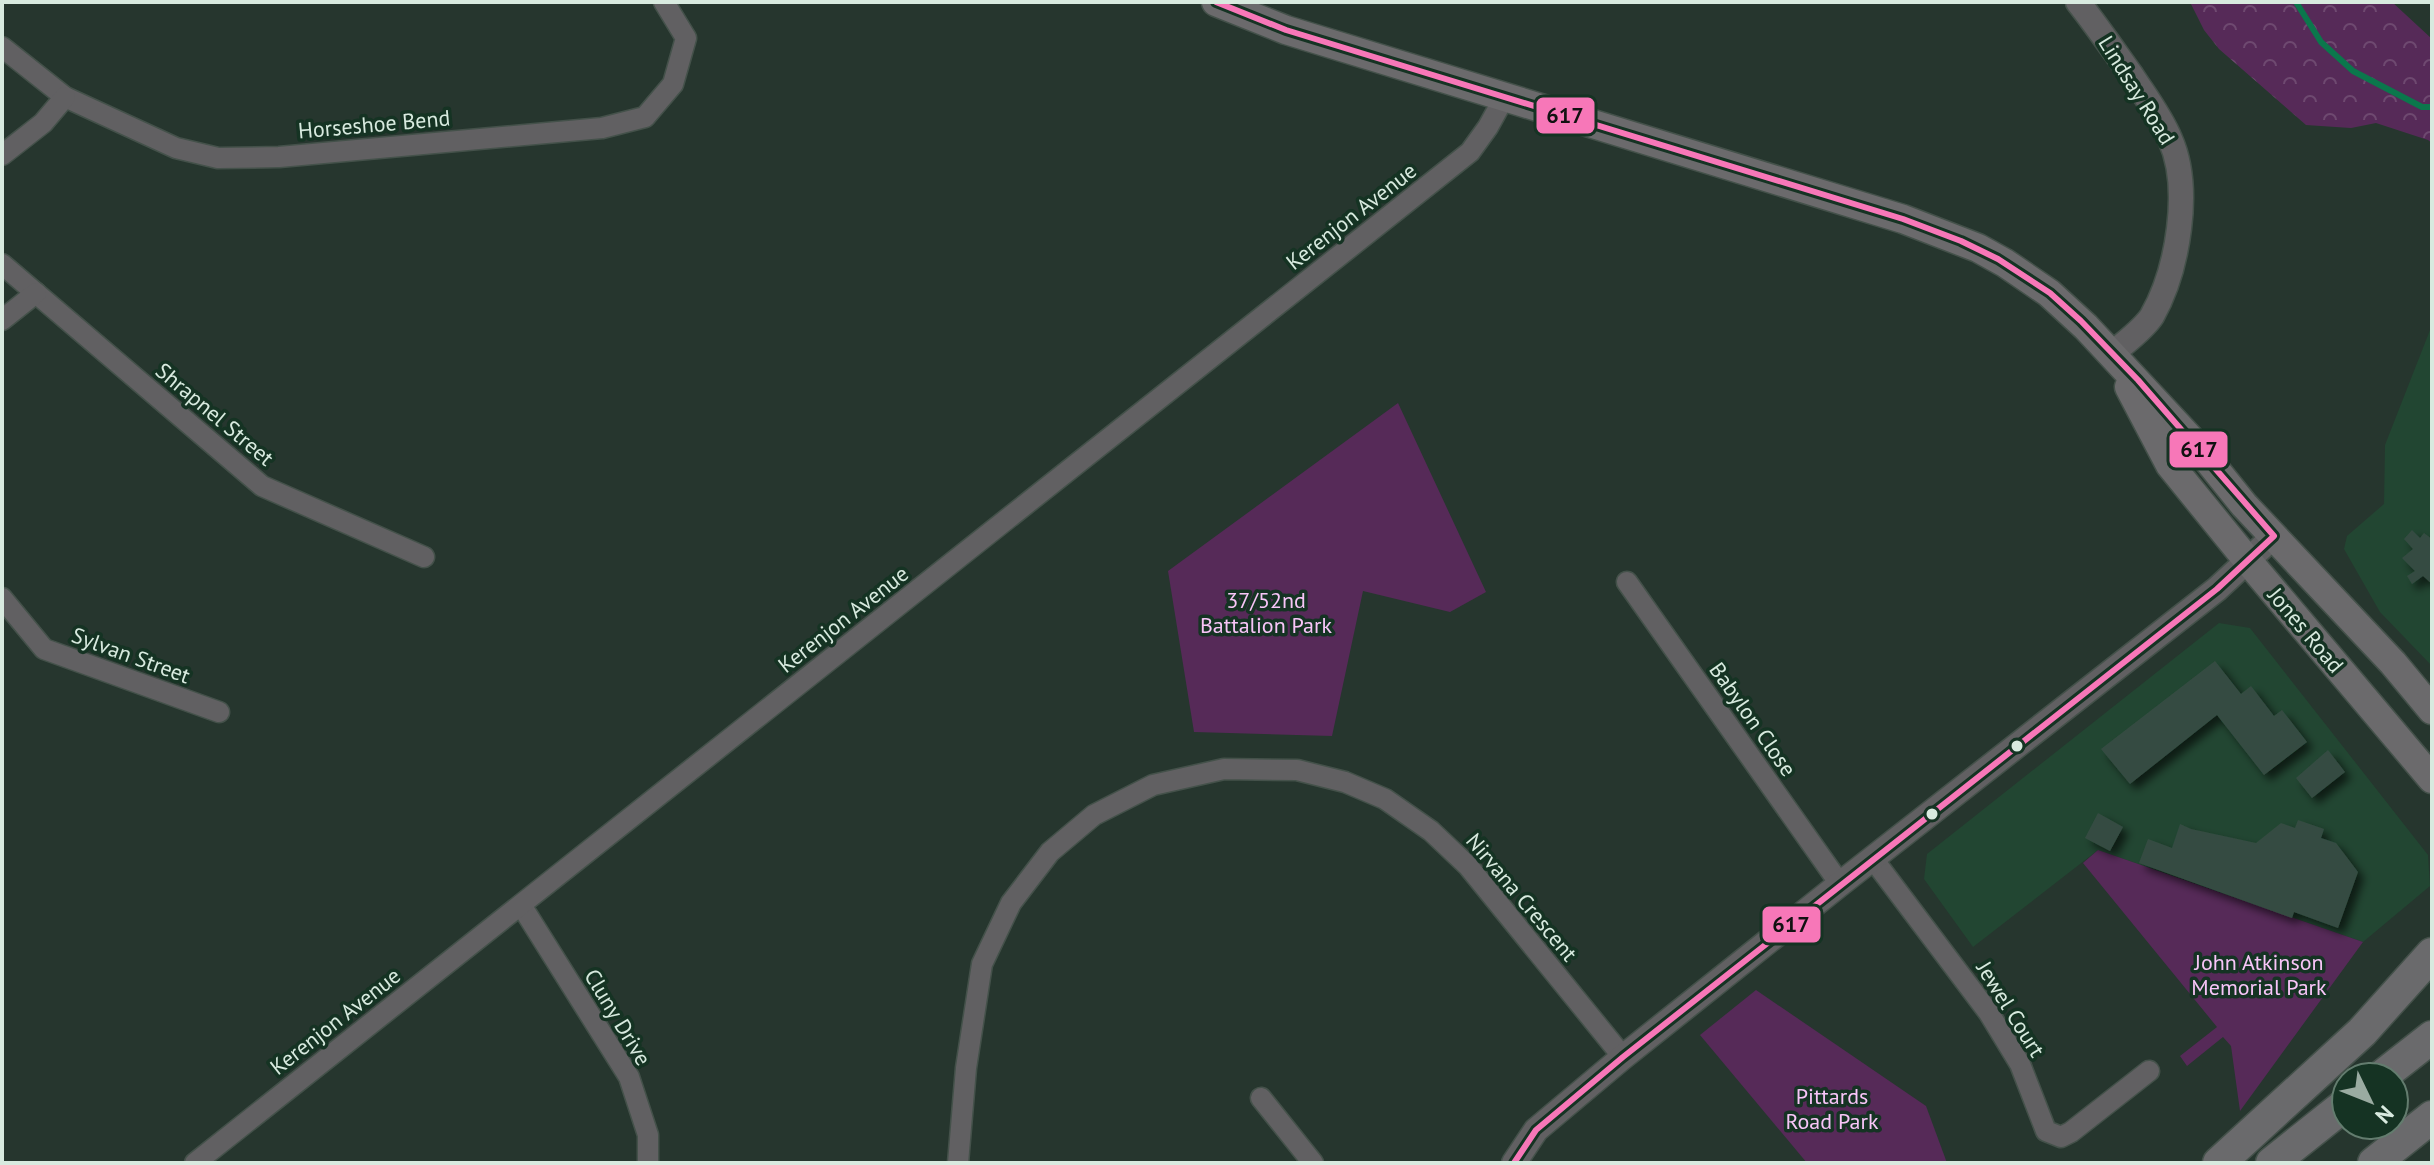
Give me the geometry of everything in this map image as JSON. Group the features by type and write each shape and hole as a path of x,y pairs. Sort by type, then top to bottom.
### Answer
{"highway":[{"path":"2219,1163 2362,1032 2432,954"},
{"path":"2401,1061 2432,1037"},
{"path":"2272,1163 2330,1117"},
{"path":"2374,1163 2432,1117"}],"main road":[{"name":"Jones Road","path":"1216,2 1286,30 1903,219 1949,235 2005,263 2049,293 2112,354 2195,444 2244,505 2384,654 2432,710"},
{"name":"Jones Road","path":"2112,354 2170,465 2432,779"}],"street":[{"name":"Horseshoe Bend","path":"2,47 65,97 176,148 218,158 279,157 602,128 645,117 673,84 686,38 664,2"},
{"name":"Lindsay Road","path":"2078,2 2149,101 2171,139 2180,167 2181,206 2176,248 2165,284 2151,319 2112,354"},
{"path":"2,155 43,123 65,97"},
{"name":"Kerenjon Avenue","path":"195,1163 1470,152 1504,98"},
{"name":"Shrapnel Street","path":"2,264 262,486 424,557"},
{"path":"2,320 36,293"},
{"path":"1514,1163 1536,1130 1623,1057 2217,589 2274,536"},
{"name":"Babylon Close","path":"1627,582 1840,884"},
{"name":"Sylvan Street","path":"2,598 44,649 219,712"},
{"name":"Nirvana Crescent","path":"958,1163 966,1068 982,964 1011,903 1050,852 1094,815 1153,785 1224,769 1297,770 1345,782 1385,799 1431,831 1468,866 1623,1057"},
{"name":"Jewel Court","path":"1873,859 1989,1013 2020,1064 2046,1131 2061,1137 2071,1132 2149,1071"},
{"name":"Cluny Drive","path":"521,905 629,1077 648,1135 648,1163"},
{"path":"1261,1098 1313,1163"}],"shaded area":[{"path":"2432,325 2432,666 2380,612 2344,549 2347,536 2384,504 2385,445"},
{"path":"2219,623 2250,628 2428,855 2430,886 2363,942 2098,850 1973,947 1924,879 1927,854"}],"green space":[{"path":"2190,2 2392,2 2432,39 2432,143 2376,123 2351,128 2306,125 2219,49 2204,30"},
{"name":"37/52nd Battalion Park","path":"1398,403 1486,592 1450,612 1363,591 1332,736 1194,732 1168,571"},
{"name":"John Atkinson Memorial Park","path":"2098,850 2363,942 2240,1111 2231,1046 2223,1037 2187,1066 2180,1056 2217,1027 2083,863"},
{"name":"Pittards Road Park","path":"1756,990 1926,1106 1947,1163 1807,1163 1700,1035"}],"building":[{"path":"2412,530 2420,538 2424,533 2432,539 2432,584 2423,576 2412,584 2407,576 2415,571 2402,558 2413,549 2404,539"},
{"path":"2215,661 2241,694 2251,686 2274,716 2282,710 2307,742 2264,775 2217,715 2130,784 2101,749"},
{"path":"2328,750 2345,772 2312,798 2296,778"},
{"path":"2098,813 2123,827 2110,851 2085,838"},
{"path":"2298,820 2324,829 2321,838 2336,843 2358,872 2338,928 2294,912 2292,918 2139,863 2148,839 2172,848 2180,824 2256,843 2281,823 2295,828"}],"waterway":[{"path":"2296,2 2321,42 2353,71 2422,107 2432,107"}],"transit line":[{"name":"617","path":"1216,2 1286,30 1903,219 1998,259 2050,293 2081,321 2138,380 2274,536 2217,589 1623,1057 1536,1130 1514,1163"}]}
